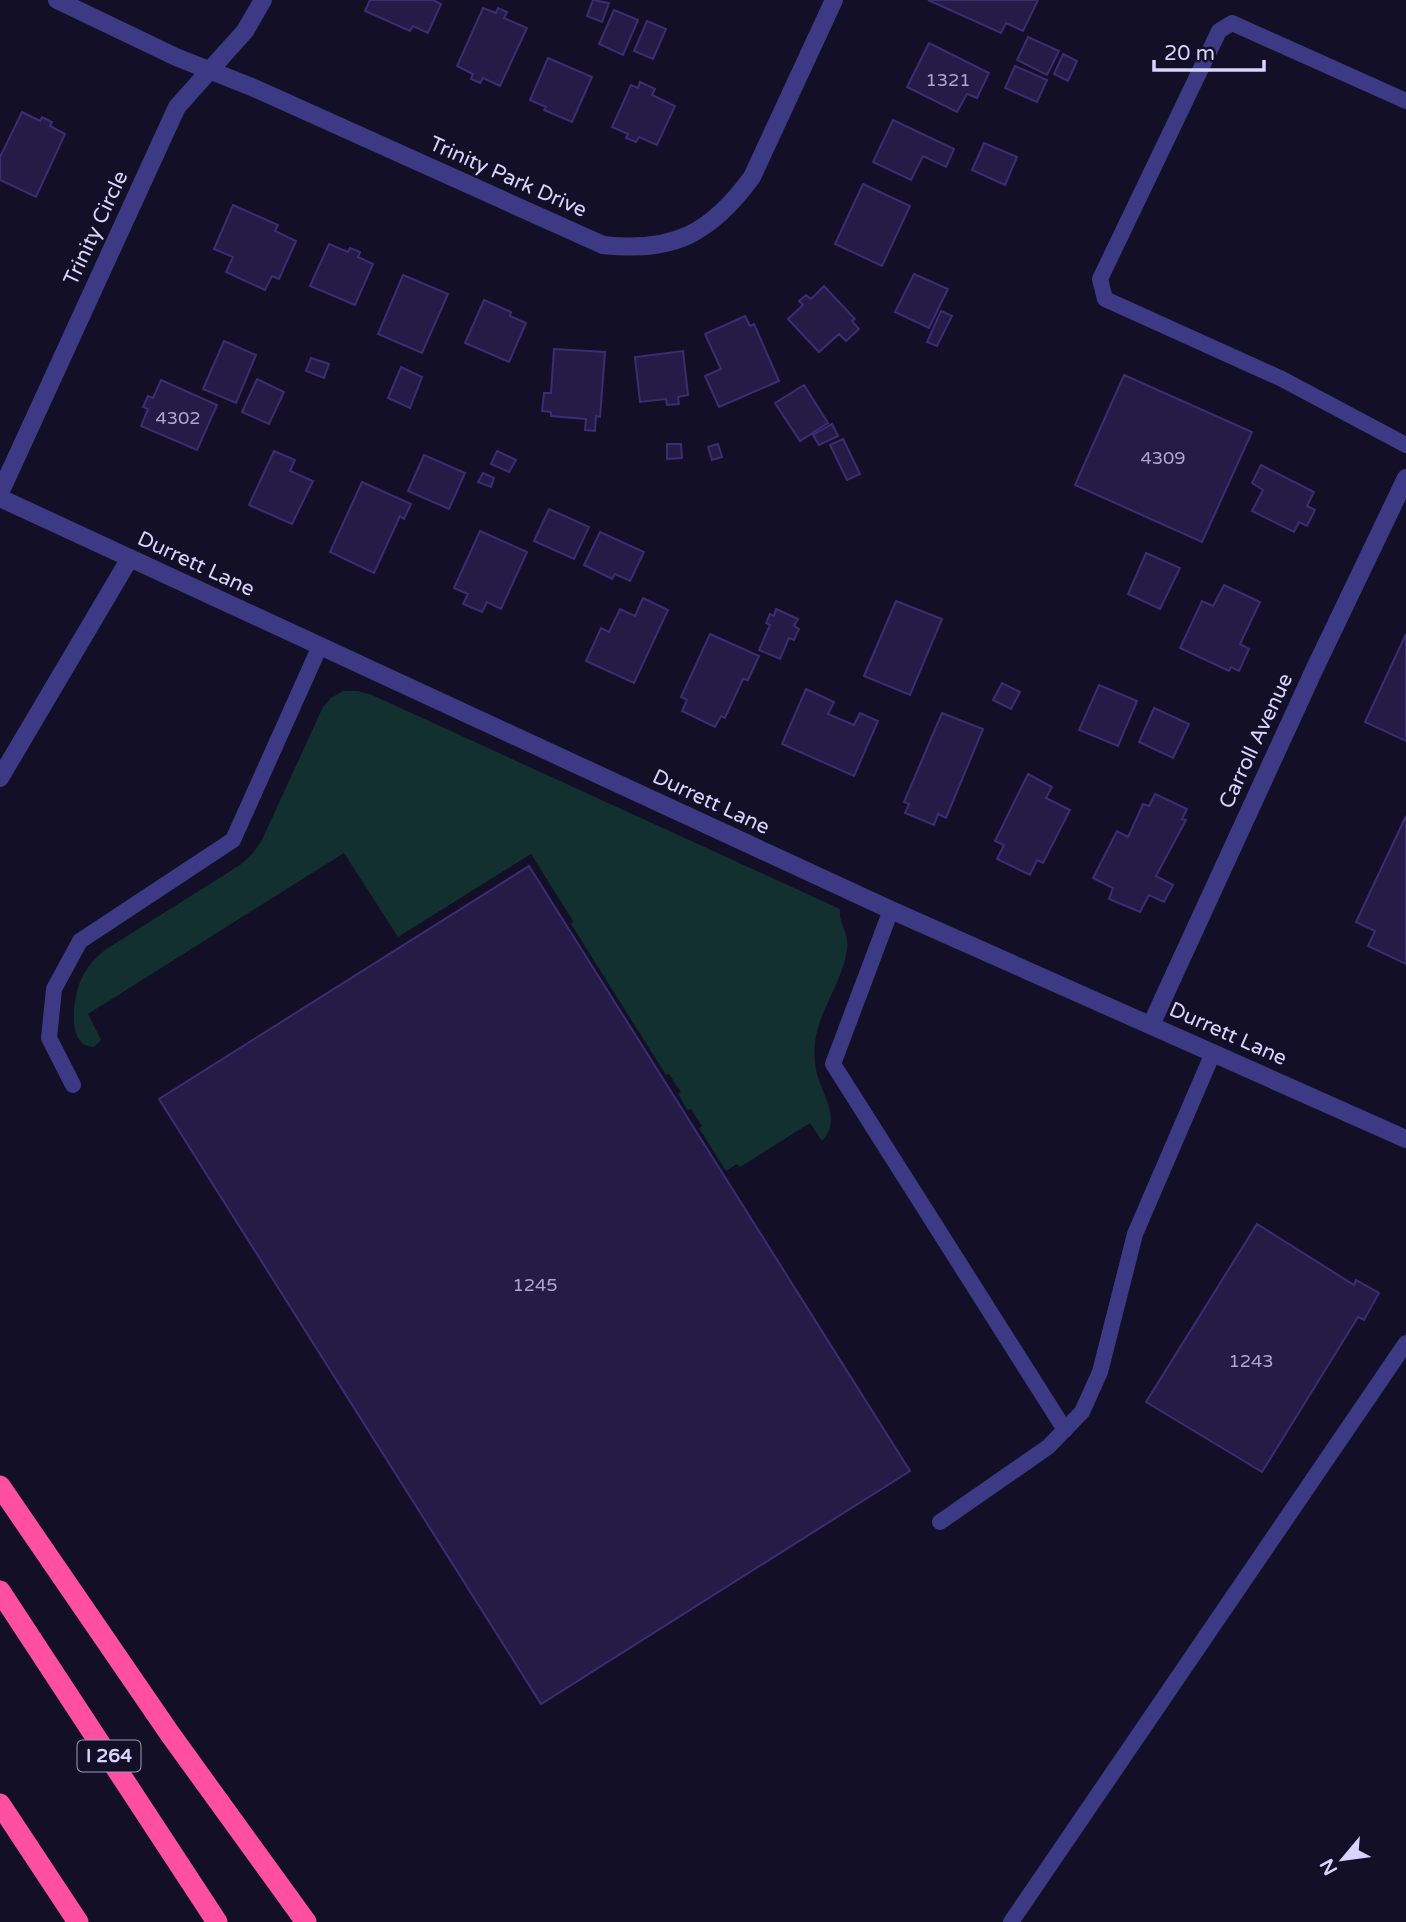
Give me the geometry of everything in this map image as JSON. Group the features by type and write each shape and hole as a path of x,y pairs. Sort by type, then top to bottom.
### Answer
{"highway":[{"path":"0,1486 170,1734 306,1922"},
{"name":"I 264","path":"0,1591 218,1922"},
{"path":"0,1804 78,1922"}],"street":[{"name":"Trinity Park Drive","path":"57,0 176,57 254,88 603,244 631,248 658,245 684,237 720,215 734,202 752,177 835,0"},
{"name":"Trinity Circle","path":"0,493 177,107 245,32 263,0"},
{"name":"Carroll Avenue","path":"1151,1025 1315,668 1406,478"},
{"name":"Durrett Lane","path":"0,498 891,910 1406,1139"},
{"path":"0,778 130,558"}],"lane":[{"path":"1406,101 1232,23 1219,31 1100,279 1105,299 1282,379 1406,445"},
{"path":"73,1084 49,1038 54,989 80,940 233,840 320,646"},
{"path":"891,910 833,1064 1065,1430"},
{"path":"940,1522 1048,1447 1082,1412 1100,1372 1135,1234 1213,1053"},
{"path":"1011,1922 1406,1343"}],"green space":[{"path":"343,691 372,695 840,909 847,950 839,978 821,1018 815,1046 817,1073 828,1103 831,1122 822,1141 810,1123 740,1167 737,1164 726,1171 699,1128 702,1126 691,1109 687,1110 678,1094 681,1092 669,1074 666,1075 571,924 573,921 531,854 398,937 344,853 88,1014 101,1040 94,1047 85,1045 75,1031 74,1010 80,982 88,967 108,948 240,865 252,854 261,842 323,707"}],"building":[{"path":"370,0 433,0 441,4 428,33 413,26 410,31 365,11"},
{"path":"593,0 609,3 602,22 587,16"},
{"path":"928,0 1038,0 1023,31 1006,23 1001,33"},
{"path":"483,8 496,13 498,8 507,12 504,18 527,28 500,86 483,78 480,83 471,79 473,74 457,66"},
{"path":"614,10 638,20 623,55 599,44"},
{"path":"647,21 666,29 653,59 634,51"},
{"path":"1028,37 1059,51 1047,75 1017,60"},
{"path":"929,43 989,73 977,98 967,94 957,112 907,87"},
{"path":"1063,54 1077,61 1068,81 1054,74"},
{"path":"548,58 592,77 572,122 544,110 546,107 530,100"},
{"path":"1015,66 1047,80 1037,102 1005,88"},
{"path":"640,82 655,89 652,95 675,106 657,145 639,137 636,142 626,138 628,134 612,127 631,85 638,88"},
{"path":"22,112 40,121 42,117 52,122 50,126 65,134 36,197 0,180 0,157"},
{"path":"893,120 954,149 946,167 923,156 911,180 873,162"},
{"path":"984,143 1017,157 1005,185 972,170"},
{"path":"863,184 910,206 882,266 835,244"},
{"path":"233,205 278,225 275,231 296,241 279,279 272,276 265,290 226,272 233,257 214,249"},
{"path":"329,244 348,252 350,248 360,252 358,257 373,264 355,305 310,286"},
{"path":"914,274 948,289 929,328 895,312"},
{"path":"403,275 448,294 422,353 378,334"},
{"path":"824,286 855,319 852,321 859,329 846,341 839,334 819,352 788,319 803,305 799,301 806,295 811,299"},
{"path":"484,300 511,312 510,316 526,323 509,362 465,343"},
{"path":"941,311 952,316 937,346 927,342"},
{"path":"745,316 750,326 754,324 779,381 719,407 705,376 721,369 705,334"},
{"path":"224,341 256,355 236,403 203,389"},
{"path":"554,349 605,352 600,417 596,416 595,431 585,430 586,419 551,416 551,412 542,411 544,393 551,393"},
{"path":"683,351 688,395 678,397 679,404 667,405 666,399 640,402 635,357"},
{"path":"311,358 329,364 324,378 306,371"},
{"path":"401,367 422,377 410,408 388,398"},
{"path":"1124,375 1252,432 1202,542 1075,485"},
{"path":"257,379 284,392 269,424 242,412"},
{"path":"161,380 217,405 197,450 141,426 148,409 143,407 148,396 153,398"},
{"path":"804,385 828,423 800,441 775,403"},
{"path":"832,424 838,436 819,445 813,435"},
{"path":"843,439 860,474 847,480 830,445"},
{"path":"667,444 681,444 682,458 667,459"},
{"path":"718,444 722,457 712,460 708,447"},
{"path":"274,451 295,460 290,471 313,481 292,524 249,505"},
{"path":"497,451 516,460 509,472 491,464"},
{"path":"424,455 465,473 449,509 408,491"},
{"path":"1261,465 1314,492 1307,506 1315,510 1307,526 1299,522 1294,532 1252,511 1263,490 1252,483"},
{"path":"483,473 494,478 491,487 478,482"},
{"path":"362,482 411,504 404,519 400,516 374,573 330,552"},
{"path":"549,509 589,527 574,559 534,541"},
{"path":"480,531 527,552 501,609 487,602 482,612 463,604 468,594 454,588"},
{"path":"600,532 644,552 630,581 615,574 612,579 584,565"},
{"path":"1146,553 1180,568 1160,609 1128,594"},
{"path":"1224,585 1260,602 1240,644 1249,649 1239,671 1231,667 1229,671 1180,648 1202,601 1213,606"},
{"path":"643,598 668,610 634,683 586,661 601,628 609,632 620,609 635,616"},
{"path":"896,601 942,619 910,695 864,676"},
{"path":"776,609 798,619 794,626 799,629 794,640 789,638 780,659 759,650 770,625 766,623 770,614 774,616"},
{"path":"710,634 759,656 748,680 743,679 725,718 721,716 715,727 682,711 687,700 681,697"},
{"path":"1406,634 1406,741 1365,722"},
{"path":"1002,683 1020,692 1011,709 993,700"},
{"path":"1099,685 1137,701 1118,746 1079,730"},
{"path":"806,689 834,702 828,714 854,725 860,713 878,721 854,776 782,744"},
{"path":"1154,708 1189,724 1173,758 1139,742"},
{"path":"942,713 983,729 946,818 938,814 934,825 905,813 909,804 904,802"},
{"path":"1028,774 1052,787 1046,798 1070,810 1043,863 1037,860 1030,875 997,859 1004,845 995,841"},
{"path":"1155,794 1187,809 1182,819 1186,820 1156,876 1173,885 1164,902 1149,895 1140,912 1109,899 1113,888 1093,878 1117,831 1128,837 1143,804 1149,806"},
{"path":"1406,816 1406,964 1368,946 1375,931 1356,922"},
{"path":"529,866 910,1471 541,1704 159,1099"},
{"path":"1257,1224 1354,1285 1356,1280 1379,1293 1364,1320 1358,1317 1262,1472 1146,1402"}]}
